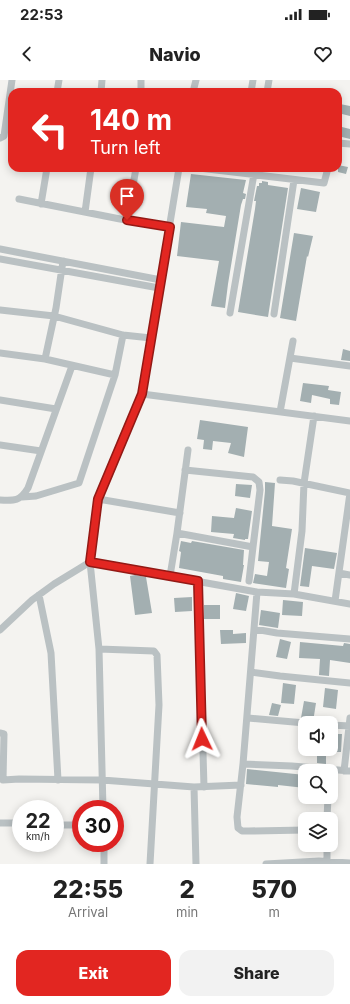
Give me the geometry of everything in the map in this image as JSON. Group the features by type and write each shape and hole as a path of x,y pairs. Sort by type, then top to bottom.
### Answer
{"street":[{"path":"0,138 4,136 8,108"},
{"path":"41,204 46,172"},
{"path":"85,212 90,172"},
{"path":"127,220 135,172"},
{"path":"103,800 99,649 90,562 98,499 142,394 178,172"},
{"path":"230,313 254,172 324,184 327,172"},
{"path":"274,314 294,180"},
{"path":"19,199 170,227"},
{"path":"0,249 161,280"},
{"path":"0,259 159,288"},
{"path":"44,359 54,316 63,261"},
{"path":"0,310 54,316 123,335 151,338"},
{"path":"0,500 14,500 22,497 36,496 79,483 115,375 123,335"},
{"path":"280,412 293,341"},
{"path":"0,353 44,359 115,375"},
{"path":"290,358 350,366"},
{"path":"22,497 28,488 72,366"},
{"path":"142,394 350,421"},
{"path":"0,400 56,409"},
{"path":"294,594 302,531 304,483 314,416"},
{"path":"0,445 41,451"},
{"path":"170,576 188,450"},
{"path":"185,470 253,478 258,482 260,490 249,581"},
{"path":"280,480 304,483 350,493 335,601"},
{"path":"98,499 180,513"},
{"path":"177,533 253,547"},
{"path":"0,630 39,595 90,562 257,592 294,594 350,604"},
{"path":"339,573 350,574"},
{"path":"198,581 204,787"},
{"path":"257,592 248,718 237,825 238,828 242,830 298,830"},
{"path":"39,595 51,653 58,780"},
{"path":"0,621 8,623"},
{"path":"254,629 350,639"},
{"path":"99,649 154,650 157,655 159,704 150,864"},
{"path":"251,672 350,683"},
{"path":"248,718 298,722"},
{"path":"347,771 350,718"},
{"path":"338,725 349,726"},
{"path":"0,733 4,734 1,780 102,780 194,787 241,785"},
{"path":"243,764 298,767"},
{"path":"194,787 196,864"},
{"path":"0,823 12,823"},
{"path":"104,852 104,864"},
{"path":"327,852 327,862"},
{"path":"266,864 327,862 350,863"}],"building":[{"path":"342,104 350,106 350,116 342,114"},
{"path":"342,127 350,129 350,139 342,137"},
{"path":"342,166 348,167 346,174 338,172 342,172"},
{"path":"191,174 246,180 243,193 246,194 241,205 225,308 211,306 219,261 177,256 181,222 224,227 226,216 206,213 207,209 186,207"},
{"path":"262,181 268,182 268,185 288,188 268,317 238,312 255,209 256,201 254,201 257,186 259,186 259,183 262,183"},
{"path":"301,188 320,192 316,212 297,209"},
{"path":"294,233 313,236 308,257 307,256 296,321 280,318"},
{"path":"343,349 350,351 350,361 341,360"},
{"path":"303,383 329,386 328,390 341,392 339,405 330,404 330,399 312,395 311,403 300,401"},
{"path":"200,420 248,427 244,457 228,453 231,443 213,441 212,450 203,449 204,440 197,439"},
{"path":"265,482 275,483 272,526 292,529 286,568 289,569 286,588 253,583 255,574 267,576 269,562 258,561"},
{"path":"236,484 252,485 250,498 235,496"},
{"path":"236,508 252,511 248,539 233,538 234,534 211,532 212,516 234,518"},
{"path":"181,541 191,543 192,541 244,550 244,565 241,582 223,579 223,576 179,568 181,552 179,551"},
{"path":"305,548 337,553 334,569 312,566 309,587 300,586"},
{"path":"135,575 146,577 152,613 135,615 130,576"},
{"path":"236,593 249,596 246,611 233,609"},
{"path":"192,597 192,611 175,612 174,598"},
{"path":"283,600 303,602 302,616 282,615"},
{"path":"204,605 220,605 220,619 204,619"},
{"path":"261,610 280,613 278,628 259,625"},
{"path":"220,630 233,630 233,634 246,633 246,643 221,644"},
{"path":"280,639 291,642 287,659 276,657"},
{"path":"300,642 343,646 344,643 350,644 350,663 330,660 329,676 319,675 320,659 299,658"},
{"path":"283,683 296,685 294,704 281,703"},
{"path":"325,688 338,690 336,709 323,707"},
{"path":"304,701 316,703 314,716 301,716"},
{"path":"272,703 281,705 278,716 269,715"},
{"path":"338,734 342,734 341,752 338,752"},
{"path":"317,756 326,756 326,764 317,763"},
{"path":"247,769 298,774 298,787 246,784"}],"route":[{"path":"127,220 170,227 142,394 98,499 90,562 198,581 202,739"}]}
